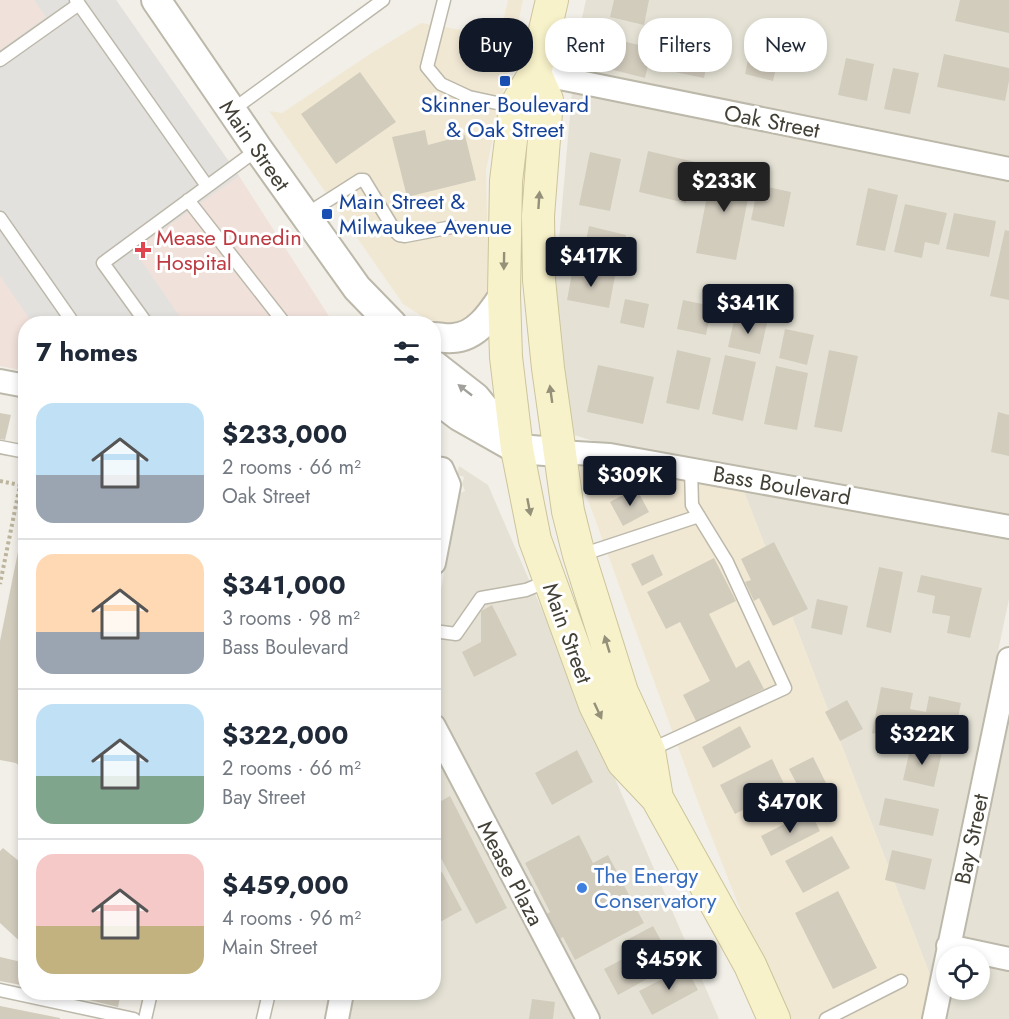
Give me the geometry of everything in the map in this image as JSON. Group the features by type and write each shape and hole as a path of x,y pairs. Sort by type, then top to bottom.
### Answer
{"main road":[{"path":"517,450 506,357 504,295 506,181 515,106 535,73 552,0"},
{"name":"Main Street","path":"535,73 547,100 538,216 539,280 548,368 568,511 579,555 622,692 649,751 657,798"},
{"name":"Main Street","path":"517,450 535,540 595,705 622,762 657,798 750,965 774,1019"}],"street":[{"name":"Main Street","path":"156,0 304,215 357,288 384,316"},
{"name":"Oak Street","path":"535,73 1009,169"},
{"name":"Main Street","path":"357,288 369,316"},
{"path":"357,288 401,316"},
{"path":"441,337 455,338 472,332 490,316 504,295"},
{"name":"Main Street","path":"441,370 475,397 517,450"},
{"path":"0,381 18,384"},
{"path":"441,402 459,416 517,450"},
{"name":"Bass Boulevard","path":"517,450 610,454 1009,527"},
{"path":"441,469 449,485 441,527"},
{"name":"Bay Street","path":"948,946 1009,659"},
{"name":"Mease Plaza","path":"441,739 588,1019"},
{"path":"990,955 1009,959"},
{"path":"337,1019 341,1000"},
{"name":"Bay Street","path":"934,1019 938,1000"}],"lane":[{"path":"231,111 383,0"},
{"path":"444,0 427,67 441,84 469,97 515,106"},
{"path":"0,60 77,2 207,186"},
{"path":"141,316 103,262 258,149"},
{"path":"304,215 360,180 364,180 399,235 405,236 452,227"},
{"path":"188,200 279,316"},
{"path":"0,218 68,316"},
{"path":"0,447 18,450"},
{"path":"649,751 785,688 727,562 692,505 692,468"},
{"path":"579,555 699,516"},
{"path":"441,633 456,634 481,598 526,590 550,581"},
{"path":"826,1019 901,981"},
{"path":"0,990 18,994"},
{"path":"46,1000 134,1019"},
{"path":"145,1019 149,1000"},
{"path":"263,1019 267,1000"}],"path":[{"path":"0,481 18,485"},
{"path":"0,584 18,495"}],"shaded area":[{"name":"Mease Dunedin Hospital","path":"0,0 116,0 239,176 329,316 18,316 18,370 0,366"},
{"name":"Mease Dunedin Hospital","path":"34,0 116,0 239,176 134,250 179,316 28,316 0,276 0,50 46,17"},
{"path":"508,0 523,0 519,18 504,18"},
{"path":"586,0 1009,0 1009,157 589,72 626,72 626,18 582,18"},
{"path":"421,23 459,30 459,72 507,72 486,170 489,295 465,323 441,326 441,316 422,316 403,304 269,111 282,113"},
{"path":"572,92 1009,180 1009,515 693,457 600,443 571,434 554,297"},
{"path":"577,464 609,466 743,489 930,975 921,1019 787,1019 757,952 701,810 580,478"},
{"path":"459,466 488,485 719,1019 602,1019 441,714 441,589 460,493 465,491 462,484 464,477 457,474"},
{"path":"743,489 1009,538 1009,599 930,975"},
{"path":"1009,720 1009,948 963,938"},
{"path":"441,765 575,1019 350,1019 354,1000 441,1000"},
{"path":"990,966 1009,970 1009,1019 947,1019 951,1000 990,1000"}],"building":[{"path":"614,0 649,0 645,18 638,18 638,24 626,21 626,18 610,17"},
{"path":"960,0 1009,0 1009,33 955,21"},
{"path":"626,42 638,45 638,72 646,72 645,78 622,72 626,72"},
{"path":"944,54 1009,68 1005,101 937,87"},
{"path":"846,58 874,64 867,101 838,95"},
{"path":"893,68 919,73 910,114 884,109"},
{"path":"360,72 396,122 336,164 301,114"},
{"path":"675,72 705,72 704,78"},
{"path":"745,72 775,72 773,81 745,74"},
{"path":"425,130 428,145 465,135 476,180 407,197 392,137"},
{"path":"648,151 695,162 686,203 639,192"},
{"path":"590,152 621,159 610,211 579,205"},
{"path":"713,165 753,173 736,260 696,253"},
{"path":"758,185 791,192 784,227 751,220"},
{"path":"868,188 898,195 885,251 856,245"},
{"path":"905,204 947,213 939,245 925,242 922,258 894,252"},
{"path":"954,213 996,221 989,257 946,249"},
{"path":"589,226 626,235 621,259 584,251"},
{"path":"1005,230 1009,231 1009,300 990,296"},
{"path":"573,268 615,276 609,308 567,300"},
{"path":"625,299 649,304 644,328 620,323"},
{"path":"683,300 712,306 706,335 677,329"},
{"path":"735,316 767,323 760,354 728,347"},
{"path":"785,329 814,335 807,365 779,358"},
{"path":"677,350 711,358 699,410 666,403"},
{"path":"829,350 858,356 842,432 814,427"},
{"path":"725,355 756,362 743,421 712,414"},
{"path":"598,365 654,377 643,424 587,412"},
{"path":"776,366 808,373 797,430 764,424"},
{"path":"998,412 1009,415 1009,456 991,452"},
{"path":"0,413 11,415 5,440 0,439"},
{"path":"636,488 649,512 623,526 610,502"},
{"path":"774,542 808,609 773,626 759,598 754,601 745,582 751,580 741,559"},
{"path":"18,552 18,765 0,760 0,641"},
{"path":"653,554 663,575 642,586 631,564"},
{"path":"714,558 736,601 709,614 736,668 749,660 764,689 697,723 683,695 710,681 680,622 666,629 647,592"},
{"path":"879,567 903,572 891,633 866,627"},
{"path":"921,575 982,588 970,638 947,633 950,616 932,613 935,596 917,592"},
{"path":"817,599 848,606 842,635 811,628"},
{"path":"492,605 517,655 474,677 462,652 481,642 481,611"},
{"path":"881,687 913,693 910,709 926,712 929,696 961,703 952,749 872,733"},
{"path":"847,700 863,729 840,741 825,712"},
{"path":"740,726 751,747 713,768 702,747"},
{"path":"911,745 942,752 934,787 903,780"},
{"path":"577,750 593,782 552,805 535,773"},
{"path":"813,757 836,803 813,815 789,769"},
{"path":"772,759 786,788 735,814 720,785"},
{"path":"450,796 507,908 476,924 441,858 441,801"},
{"path":"885,798 939,809 933,836 879,825"},
{"path":"810,811 820,831 771,856 761,836"},
{"name":"The Energy Conservatory","path":"579,835 593,863 608,855 644,923 575,960 563,937 558,940 545,915 550,912 525,863"},
{"path":"832,836 850,868 803,893 785,861"},
{"path":"3,848 18,860 18,940 0,923 0,851"},
{"path":"892,850 932,859 925,890 885,880"},
{"path":"441,873 462,910 441,921"},
{"path":"838,891 877,968 833,989 795,913"},
{"path":"653,926 674,964 618,995 604,969 632,954 625,941"},
{"path":"0,957 18,961 18,984 0,981"},
{"path":"686,967 698,990 652,1015 639,991"},
{"path":"532,999 555,1002 553,1019 529,1019"},
{"path":"89,1000 120,1000 118,1007"},
{"path":"0,1006 60,1018 60,1019 0,1019"}],"place":[{"name":"Skinner Boulevard & Oak Street","path":"505,81"},
{"name":"Main Street & Milwaukee Avenue","path":"327,214"},
{"name":"Mease Dunedin Hospital","path":"143,250"},
{"name":"The Energy Conservatory","path":"582,888"}]}
